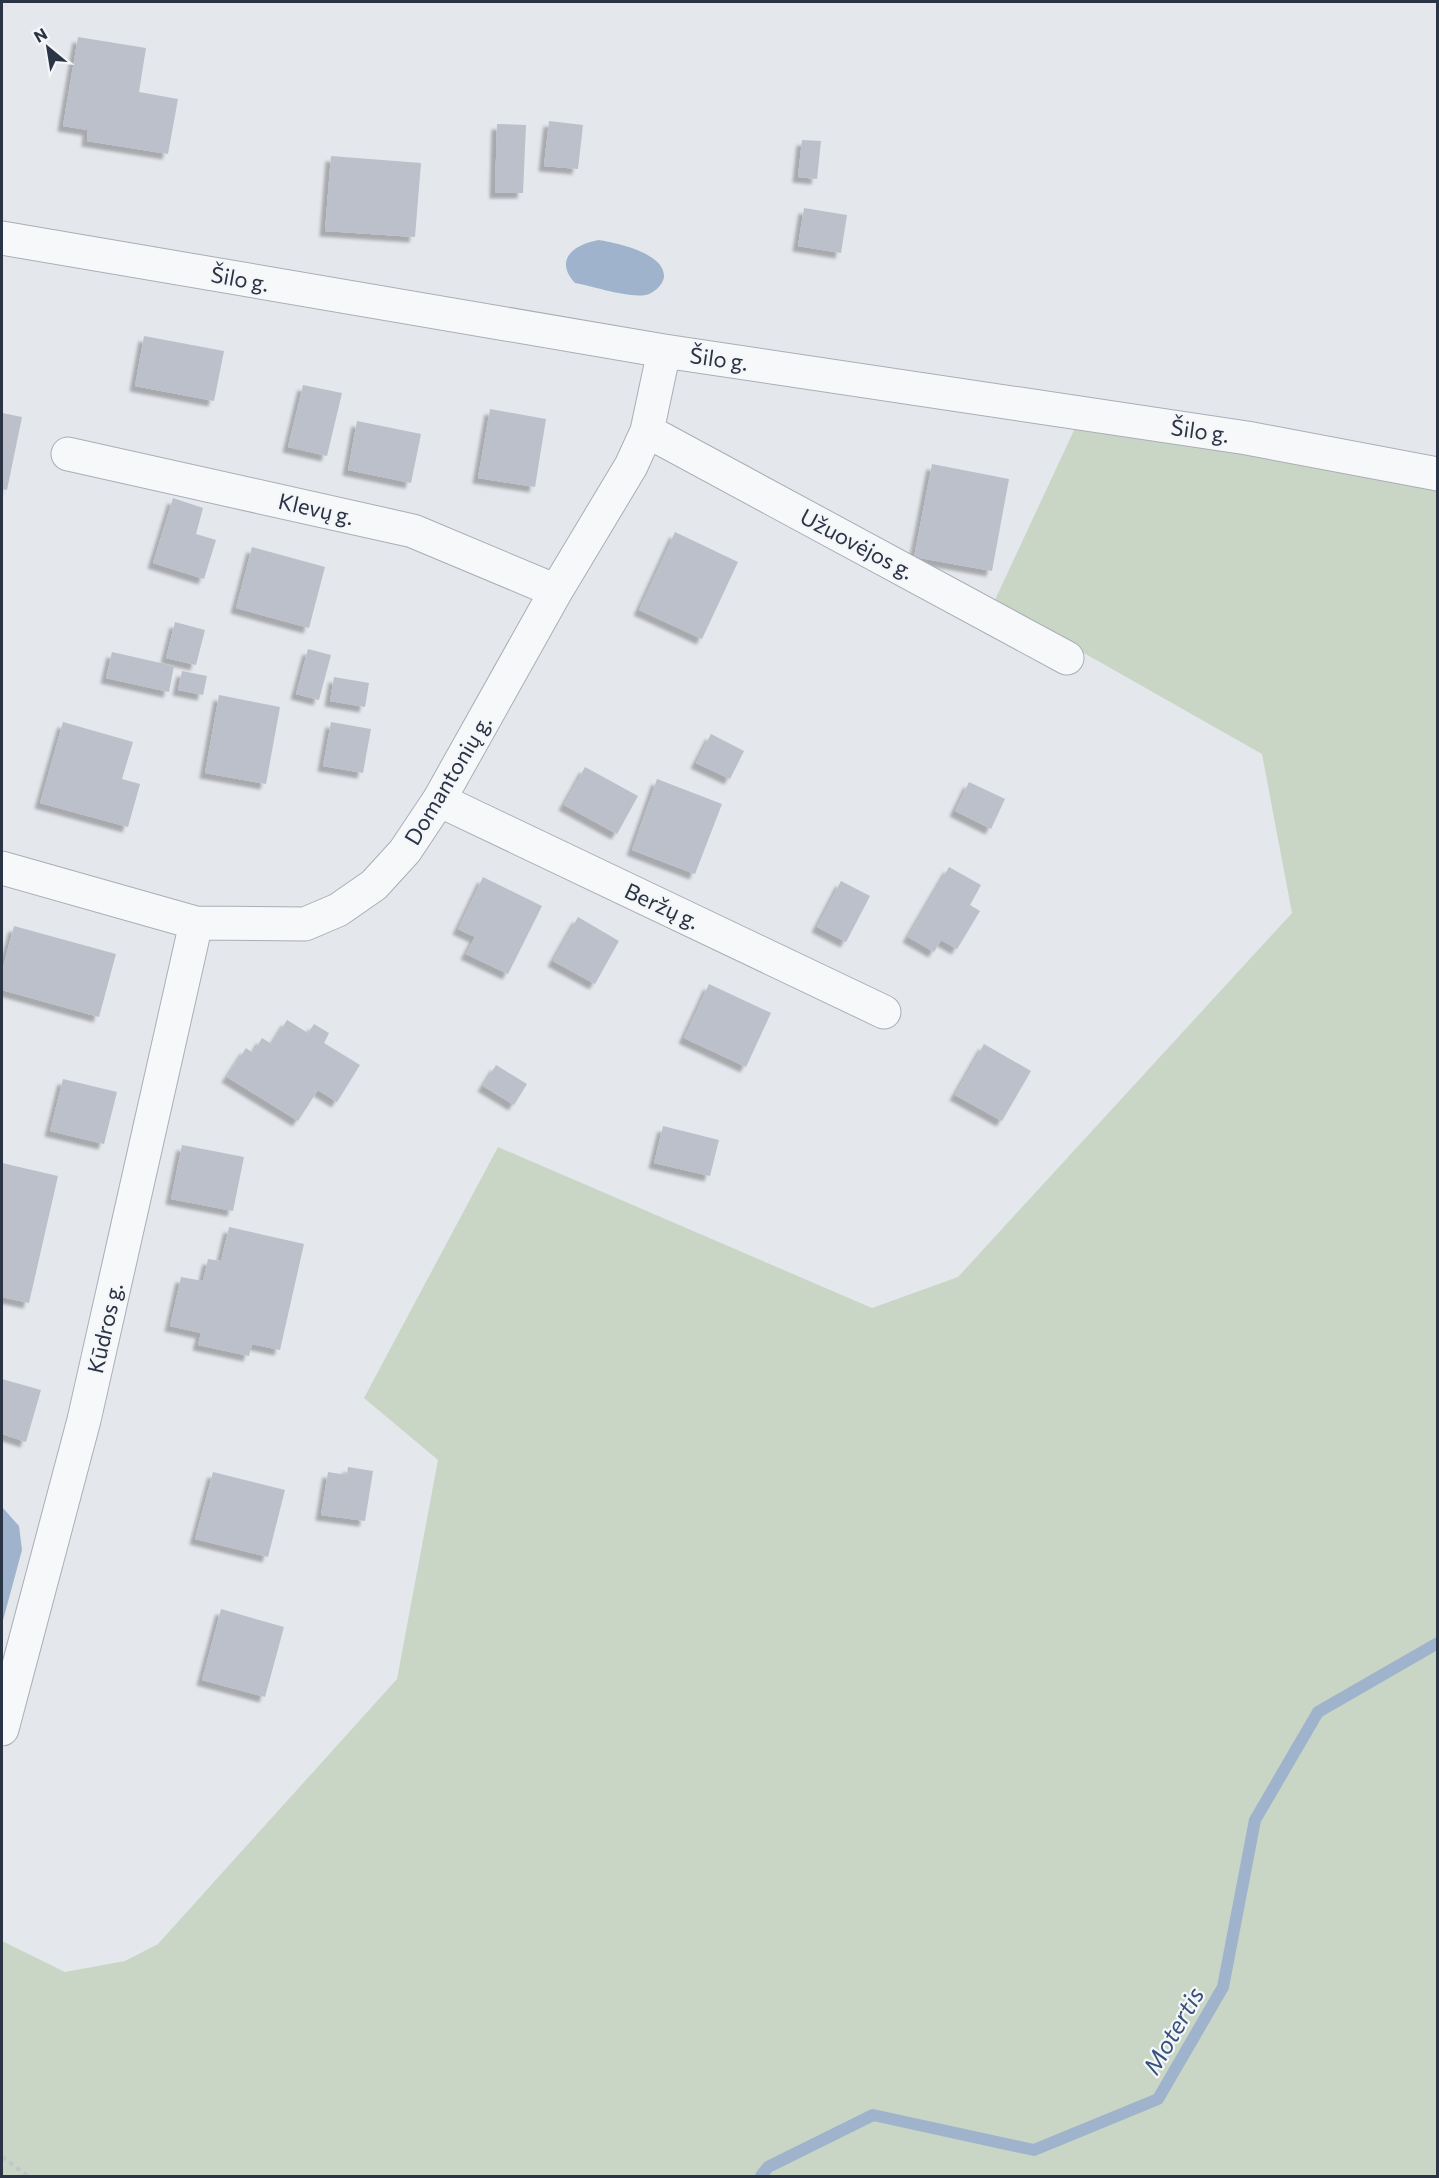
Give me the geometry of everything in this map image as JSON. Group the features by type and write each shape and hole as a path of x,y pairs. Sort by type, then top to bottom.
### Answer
{"street":[{"name":"Šilo g.","path":"2,238 664,351 1247,438 1437,474"},
{"name":"Domantonių g.","path":"2,868 196,923 305,924 338,910 374,885 405,851 440,800 556,591 631,466 647,431 664,351"},
{"name":"Užuovėjos g.","path":"647,431 1067,658"},
{"name":"Klevų g.","path":"68,454 413,531 556,591"},
{"name":"Beržų g.","path":"440,800 884,1012"},
{"name":"Kūdros g.","path":"2,1729 84,1420 196,923"}],"path":[{"path":"2,2157 28,2176"}],"green space":[{"path":"1076,426 1437,481 1437,2176 2,2176 2,1941 65,1972 125,1961 158,1944 397,1679 438,1460 364,1398 498,1147 872,1308 958,1277 1292,913 1262,754 994,602"}],"water":[{"path":"599,240 628,247 649,256 662,269 664,277 661,285 649,294 633,295 575,283 566,267 570,254 582,245"},
{"path":"2,1507 19,1526 22,1550 2,1624"}],"building":[{"path":"78,37 146,48 139,92 178,99 168,154 87,141 88,130 63,126"},
{"path":"549,121 583,125 578,169 544,166"},
{"path":"497,124 526,125 523,193 495,193"},
{"path":"802,140 821,141 817,179 798,177"},
{"path":"331,156 421,163 415,237 325,231"},
{"path":"804,208 847,215 841,253 798,246"},
{"path":"144,336 224,351 214,401 135,386"},
{"path":"303,385 342,393 327,456 288,447"},
{"path":"490,409 546,419 535,487 478,478"},
{"path":"2,413 22,417 7,490 2,489"},
{"path":"357,421 421,434 411,483 348,470"},
{"path":"932,464 1009,479 992,571 914,557"},
{"path":"173,498 203,508 196,534 216,540 204,579 153,563"},
{"path":"675,532 738,562 702,639 639,610"},
{"path":"252,547 325,567 309,628 236,608"},
{"path":"175,622 205,630 196,665 166,658"},
{"path":"308,649 331,655 319,700 296,694"},
{"path":"112,652 174,666 169,692 106,678"},
{"path":"182,671 207,676 203,695 178,690"},
{"path":"334,677 369,683 365,707 330,701"},
{"path":"219,695 280,707 266,784 205,773"},
{"path":"63,722 133,742 122,779 140,784 128,827 40,803"},
{"path":"331,722 371,729 363,773 323,766"},
{"path":"711,734 744,751 730,779 696,763"},
{"path":"585,767 638,796 617,834 564,805"},
{"path":"657,779 722,804 695,874 632,850"},
{"path":"969,782 1005,799 991,829 955,811"},
{"path":"949,867 981,885 970,905 980,911 957,949 941,940 934,952 908,937"},
{"path":"483,877 542,906 508,974 466,954 475,937 458,929"},
{"path":"841,881 870,896 846,942 817,927"},
{"path":"578,917 619,941 595,984 553,961"},
{"path":"14,926 116,954 99,1017 2,990 2,971"},
{"path":"709,984 771,1013 746,1067 684,1038"},
{"path":"287,1020 308,1033 314,1024 329,1033 324,1043 360,1065 337,1102 318,1090 298,1121 227,1077 246,1048 253,1053 262,1038 272,1044"},
{"path":"984,1044 1031,1071 1002,1121 955,1095"},
{"path":"496,1065 527,1084 514,1105 483,1086"},
{"path":"63,1079 117,1092 104,1144 50,1131"},
{"path":"663,1126 719,1140 710,1176 654,1163"},
{"path":"182,1145 244,1157 233,1211 171,1199"},
{"path":"2,1163 58,1176 29,1303 2,1297"},
{"path":"229,1227 304,1244 280,1350 252,1344 249,1356 198,1345 201,1333 170,1326 181,1277 203,1281 208,1259 221,1261"},
{"path":"2,1379 41,1390 26,1442 2,1434"},
{"path":"348,1467 373,1471 365,1521 321,1515 328,1472 347,1475"},
{"path":"213,1472 285,1490 268,1557 195,1539"},
{"path":"221,1609 284,1627 265,1697 202,1680"}],"waterway":[{"name":"Motertis","path":"761,2176 768,2167 873,2115 1034,2150 1158,2099 1223,1987 1255,1820 1318,1712 1438,1643"}]}
